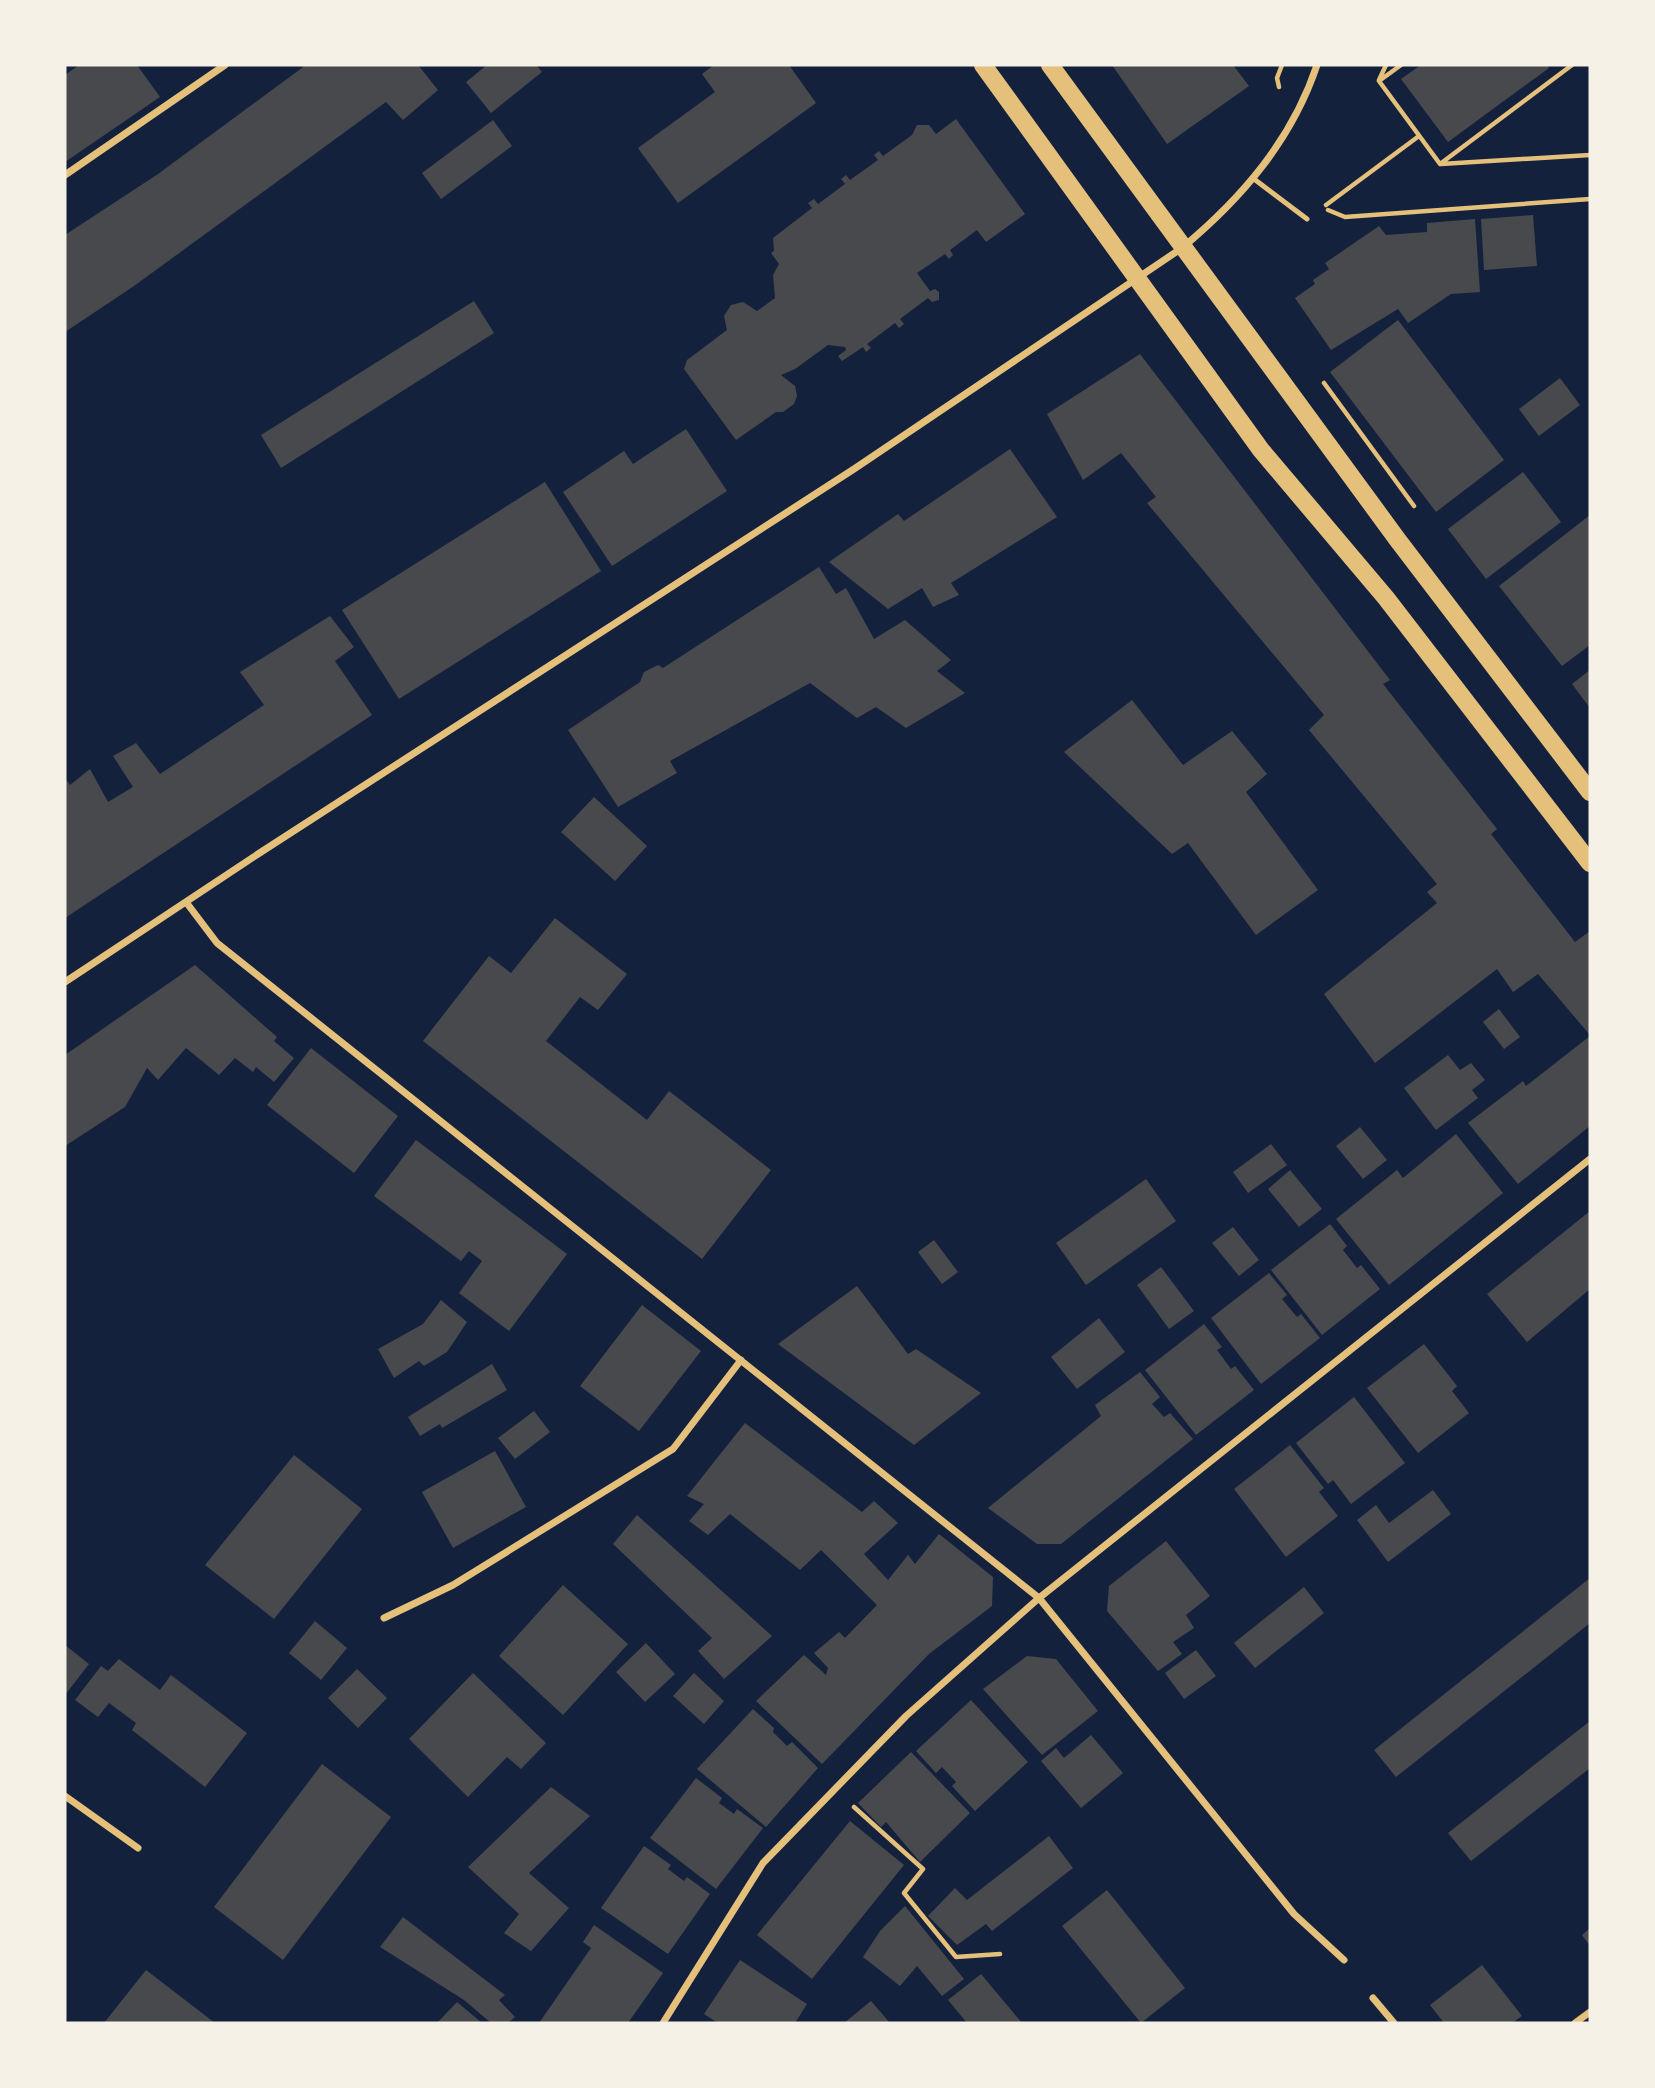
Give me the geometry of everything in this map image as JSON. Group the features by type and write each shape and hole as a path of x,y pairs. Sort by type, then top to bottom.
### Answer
{"main road":[{"path":"983,65 1136,281 1261,450 1386,598 1590,863"},
{"path":"1050,65 1389,529 1590,792"}],"street":[{"path":"65,175 225,65"},
{"path":"65,982 854,469 1182,248 1215,220 1254,179 1289,129 1317,65"},
{"path":"186,902 217,943 1039,1598 1294,1914 1344,1960"},
{"path":"663,2023 763,1863 906,1716 1039,1598 1590,1159"},
{"path":"384,1618 453,1585 673,1449 741,1360"},
{"path":"65,1796 138,1848"},
{"path":"1373,1998 1394,2023"},
{"path":"1575,2023 1590,2012"}],"lane":[{"path":"1254,179 1307,219"}],"path":[{"path":"1277,78 1282,65"},
{"path":"1379,81 1385,65"},
{"path":"1379,81 1401,65"},
{"path":"1440,164 1572,65"},
{"path":"1379,81 1440,164"},
{"path":"1419,136 1323,208 1345,217 1590,199"},
{"path":"1440,164 1590,155"},
{"path":"1323,380 1411,501"},
{"path":"834,1790 923,1869 904,1893 956,1956 1000,1954"}],"building":[{"path":"79,65 137,65 160,97 65,162 65,75"},
{"path":"306,65 418,65 438,90 403,120 386,102 134,286 65,332 65,235 158,174"},
{"path":"487,65 536,65 542,72 491,113 466,82"},
{"path":"714,65 789,65 816,103 678,203 638,148 715,92 702,74"},
{"path":"1112,65 1233,65 1249,86 1167,144"},
{"path":"1421,65 1547,65 1549,68 1448,142 1401,79"},
{"path":"956,119 1025,214 986,242 977,230 950,250 953,255 949,259 945,254 917,273 930,291 935,289 939,292 939,300 932,302 928,298 900,319 904,324 899,328 895,323 867,344 871,348 866,352 863,347 842,361 838,356 846,350 845,347 828,345 795,369 781,375 795,386 797,396 794,404 783,412 776,412 736,440 684,369 687,360 727,330 724,316 731,305 743,302 757,311 775,298 773,275 779,264 771,253 774,251 773,238 812,208 808,203 814,199 818,204 845,184 841,179 846,175 850,180 878,160 874,155 879,151 883,156 912,135 917,125 929,125 936,134"},
{"path":"493,120 512,146 441,199 422,173"},
{"path":"1533,215 1537,266 1484,270 1481,219"},
{"path":"1475,219 1480,292 1451,294 1408,323 1398,309 1331,350 1295,298 1315,284 1313,280 1329,269 1325,263 1379,226 1386,235 1427,232 1427,223"},
{"path":"474,301 494,333 281,468 261,435"},
{"path":"1398,320 1504,460 1436,512 1330,372"},
{"path":"1140,354 1390,680 1383,684 1497,829 1491,834 1575,942 1590,931 1590,1035 1538,974 1513,992 1497,969 1375,1063 1324,994 1437,903 1427,892 1437,884 1309,730 1324,715 1147,503 1156,497 1121,453 1083,480 1047,414"},
{"path":"1560,378 1580,405 1539,436 1519,409"},
{"path":"686,429 727,491 612,566 563,492 624,451 633,464"},
{"path":"1010,449 1057,517 951,583 959,595 933,607 922,588 888,609 829,562 898,514 904,521"},
{"path":"1523,472 1561,522 1486,579 1448,529"},
{"path":"545,482 601,571 399,699 342,610"},
{"path":"1590,515 1590,645 1562,666 1499,586"},
{"path":"819,567 836,594 846,588 874,639 905,620 951,660 937,671 965,693 906,728 876,707 857,718 810,683 670,761 677,773 618,807 568,730 640,682 644,672 658,665 663,668"},
{"path":"330,616 354,647 335,661 372,715 65,918 65,778 70,785 90,769 108,802 133,787 113,756 136,743 160,774 264,705 240,672"},
{"path":"1590,670 1590,708 1572,684"},
{"path":"1132,700 1183,765 1232,731 1267,774 1246,792 1318,890 1256,935 1188,843 1172,854 1064,752"},
{"path":"594,797 647,846 615,881 561,832"},
{"path":"555,918 627,974 598,1010 580,997 546,1041 647,1120 669,1091 771,1170 702,1259 423,1041 489,956 511,973"},
{"path":"195,965 277,1037 274,1041 294,1058 274,1082 256,1067 253,1072 235,1058 219,1075 186,1048 158,1080 147,1068 125,1107 65,1146 65,1055"},
{"path":"1499,1009 1520,1037 1504,1049 1483,1022"},
{"path":"1590,1036 1590,1126 1518,1184 1468,1123 1523,1081 1526,1086"},
{"path":"311,1048 398,1116 354,1173 267,1105"},
{"path":"1448,1055 1460,1070 1471,1063 1485,1080 1472,1090 1478,1098 1436,1130 1404,1088"},
{"path":"1360,1127 1387,1160 1363,1179 1336,1146"},
{"path":"1456,1134 1503,1193 1389,1285 1336,1219 1397,1170 1403,1178"},
{"path":"416,1140 567,1254 509,1331 459,1293 482,1261 469,1251 461,1261 374,1196"},
{"path":"1271,1144 1287,1165 1248,1193 1233,1172"},
{"path":"1290,1170 1322,1209 1299,1227 1268,1189"},
{"path":"1146,1179 1176,1221 1086,1285 1056,1243"},
{"path":"1590,1211 1590,1289 1527,1342 1487,1294"},
{"path":"1330,1224 1347,1246 1343,1250 1357,1268 1361,1265 1380,1289 1322,1335 1271,1270"},
{"path":"1233,1227 1259,1260 1239,1276 1212,1243"},
{"path":"934,1240 958,1272 942,1284 918,1252"},
{"path":"1161,1267 1194,1311 1169,1329 1137,1285"},
{"path":"1269,1273 1287,1295 1282,1299 1297,1317 1301,1314 1320,1338 1261,1384 1211,1318"},
{"path":"857,1286 908,1354 916,1349 981,1393 914,1445 778,1344"},
{"path":"441,1300 467,1322 447,1352 424,1366 419,1361 394,1378 378,1349 423,1324"},
{"path":"642,1305 701,1351 639,1431 580,1386"},
{"path":"1099,1318 1125,1352 1077,1389 1051,1357"},
{"path":"1204,1324 1222,1347 1217,1350 1231,1369 1235,1366 1254,1390 1196,1435 1145,1370"},
{"path":"1424,1344 1457,1386 1452,1391 1469,1413 1418,1453 1367,1388"},
{"path":"492,1364 507,1390 442,1428 440,1424 420,1436 408,1417"},
{"path":"1140,1372 1160,1397 1152,1404 1164,1417 1170,1413 1193,1439 1061,1544 1037,1544 988,1508 1101,1416 1095,1405"},
{"path":"1354,1397 1405,1463 1351,1504 1333,1480 1328,1484 1296,1443"},
{"path":"534,1411 550,1432 515,1459 498,1438"},
{"path":"745,1423 862,1512 874,1501 898,1523 864,1554 888,1580 908,1555 915,1564 939,1534 993,1577 992,1606 929,1654 822,1764 756,1701 804,1655 826,1675 828,1668 814,1653 839,1632 845,1638 877,1605 821,1550 800,1570 730,1514 708,1535 689,1521 704,1504 687,1496"},
{"path":"1290,1445 1324,1488 1319,1492 1338,1516 1286,1557 1234,1489"},
{"path":"495,1451 526,1507 453,1548 422,1492"},
{"path":"294,1455 362,1509 274,1619 205,1565"},
{"path":"1433,1490 1451,1514 1388,1562 1357,1520 1376,1505 1389,1523"},
{"path":"637,1515 772,1636 724,1679 698,1651 712,1638 613,1544"},
{"path":"1166,1541 1210,1596 1186,1615 1194,1628 1173,1642 1182,1654 1158,1671 1107,1611 1109,1586"},
{"path":"1590,1578 1590,1623 1396,1777 1374,1750"},
{"path":"563,1585 628,1644 563,1715 499,1656"},
{"path":"1304,1587 1324,1613 1255,1668 1234,1643"},
{"path":"315,1621 347,1648 321,1680 289,1653"},
{"path":"646,1643 675,1674 645,1702 616,1672"},
{"path":"65,1645 89,1664 65,1695"},
{"path":"1196,1650 1216,1676 1184,1699 1165,1673"},
{"path":"1027,1656 1056,1659 1098,1711 1042,1755 983,1689"},
{"path":"119,1659 160,1690 171,1675 247,1733 205,1787 132,1730 136,1723 109,1703 98,1717 75,1700 101,1666 108,1671"},
{"path":"357,1669 387,1698 358,1728 328,1698"},
{"path":"473,1673 546,1743 521,1769 507,1757 468,1797 409,1739"},
{"path":"694,1673 724,1701 704,1724 673,1696"},
{"path":"971,1700 1028,1762 975,1811 952,1786 956,1782 942,1767 936,1773 916,1751"},
{"path":"753,1709 774,1728 773,1732 787,1746 792,1742 818,1768 766,1827 697,1769"},
{"path":"1590,1721 1590,1768 1471,1861 1448,1833"},
{"path":"1091,1735 1123,1773 1081,1808 1041,1761 1056,1748 1064,1758"},
{"path":"911,1752 970,1813 920,1862 886,1822 881,1827 858,1803"},
{"path":"322,1764 391,1817 283,1960 214,1907"},
{"path":"696,1778 722,1798 719,1803 734,1814 737,1809 763,1828 716,1889 650,1838"},
{"path":"551,1787 590,1816 529,1873 569,1908 531,1951 504,1933 519,1914 468,1867"},
{"path":"850,1821 904,1865 812,1979 757,1935"},
{"path":"1049,1836 1073,1868 992,1931 986,1924 957,1945 928,1916 955,1888 967,1900"},
{"path":"644,1846 671,1865 668,1869 684,1881 687,1877 710,1894 668,1954 601,1908"},
{"path":"1107,1890 1185,1988 1141,2023 1062,1926"},
{"path":"905,1906 964,1979 942,1996 917,1966 900,1986 863,1957 880,1931"},
{"path":"403,1917 505,1995 499,2000 515,2017 508,2023 491,2023 464,2000 380,1947"},
{"path":"594,1925 663,1973 628,2023 539,2023 591,1948 583,1942"},
{"path":"1590,1928 1590,1946 1582,1935"},
{"path":"740,1960 807,2004 795,2023 718,2023 704,2014"},
{"path":"1482,1965 1522,2016 1512,2023 1444,2023 1430,2005"},
{"path":"146,1970 215,2023 104,2023"},
{"path":"981,1974 1022,2023 967,2023 948,2000"},
{"path":"871,2001 890,2023 844,2023"},
{"path":"457,2002 482,2023 437,2023"}]}
